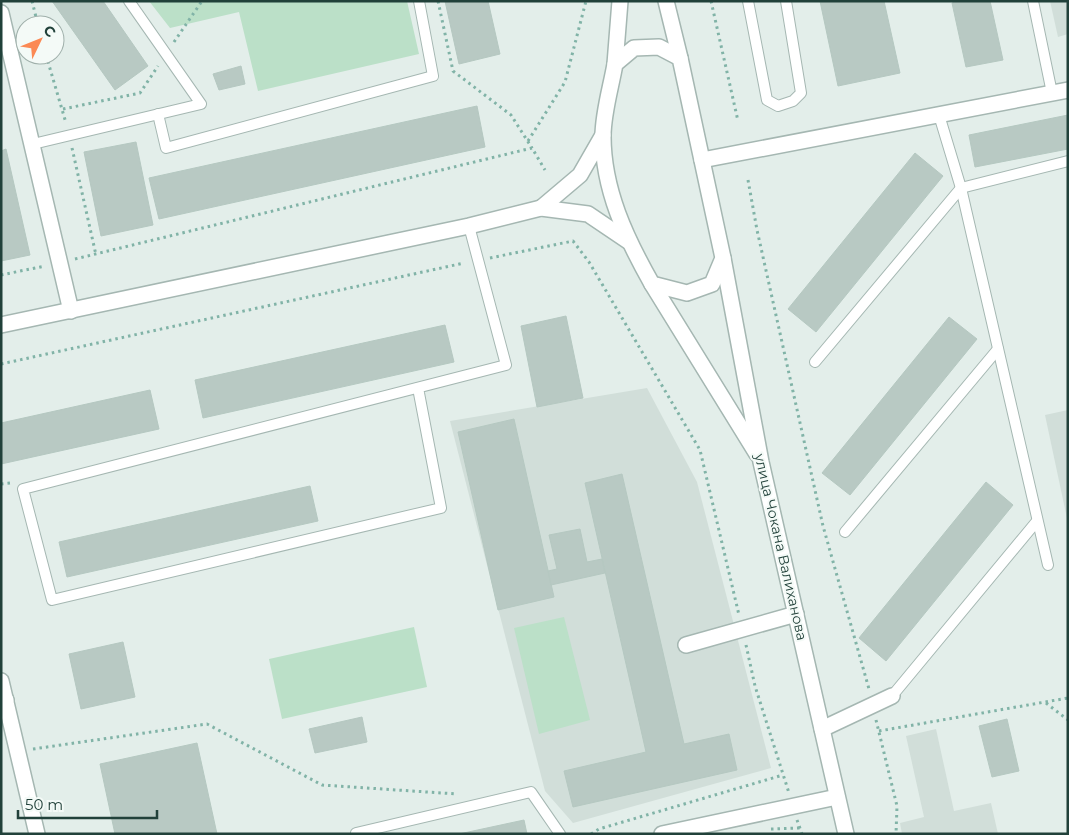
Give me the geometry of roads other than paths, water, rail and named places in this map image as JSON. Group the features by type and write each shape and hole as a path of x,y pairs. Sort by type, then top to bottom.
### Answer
{"street":[{"path":"620,1 615,64 603,135 609,187 628,241 652,284 761,462"},
{"path":"666,1 680,58"},
{"path":"1,13 33,144 70,311"},
{"path":"615,64 634,48 659,47 680,58"},
{"name":"улица Чокана Валиханова","path":"680,58 723,258 761,462 846,834"},
{"path":"702,160 1068,90"},
{"path":"541,208 580,175 603,135"},
{"path":"1,325 469,226 541,208 588,214 628,241"},
{"path":"652,284 687,293 712,284 723,258"},
{"path":"686,645 796,614"},
{"path":"1,681 3,700 18,751 37,834"},
{"path":"822,729 892,696"},
{"path":"662,834 837,797"}],"lane":[{"path":"33,144 201,104 129,1"},
{"path":"158,114 166,148 433,76 419,1"},
{"path":"748,1 767,100 778,106 794,101 801,93 786,1"},
{"path":"1033,1 1052,93"},
{"path":"939,115 961,188 1048,565"},
{"path":"815,362 961,188 1068,161"},
{"path":"418,388 441,508 52,600 23,488 418,388 506,366 469,226"},
{"path":"844,532 998,349"},
{"path":"892,696 1037,521"},
{"path":"356,832 531,792 560,834"}]}
